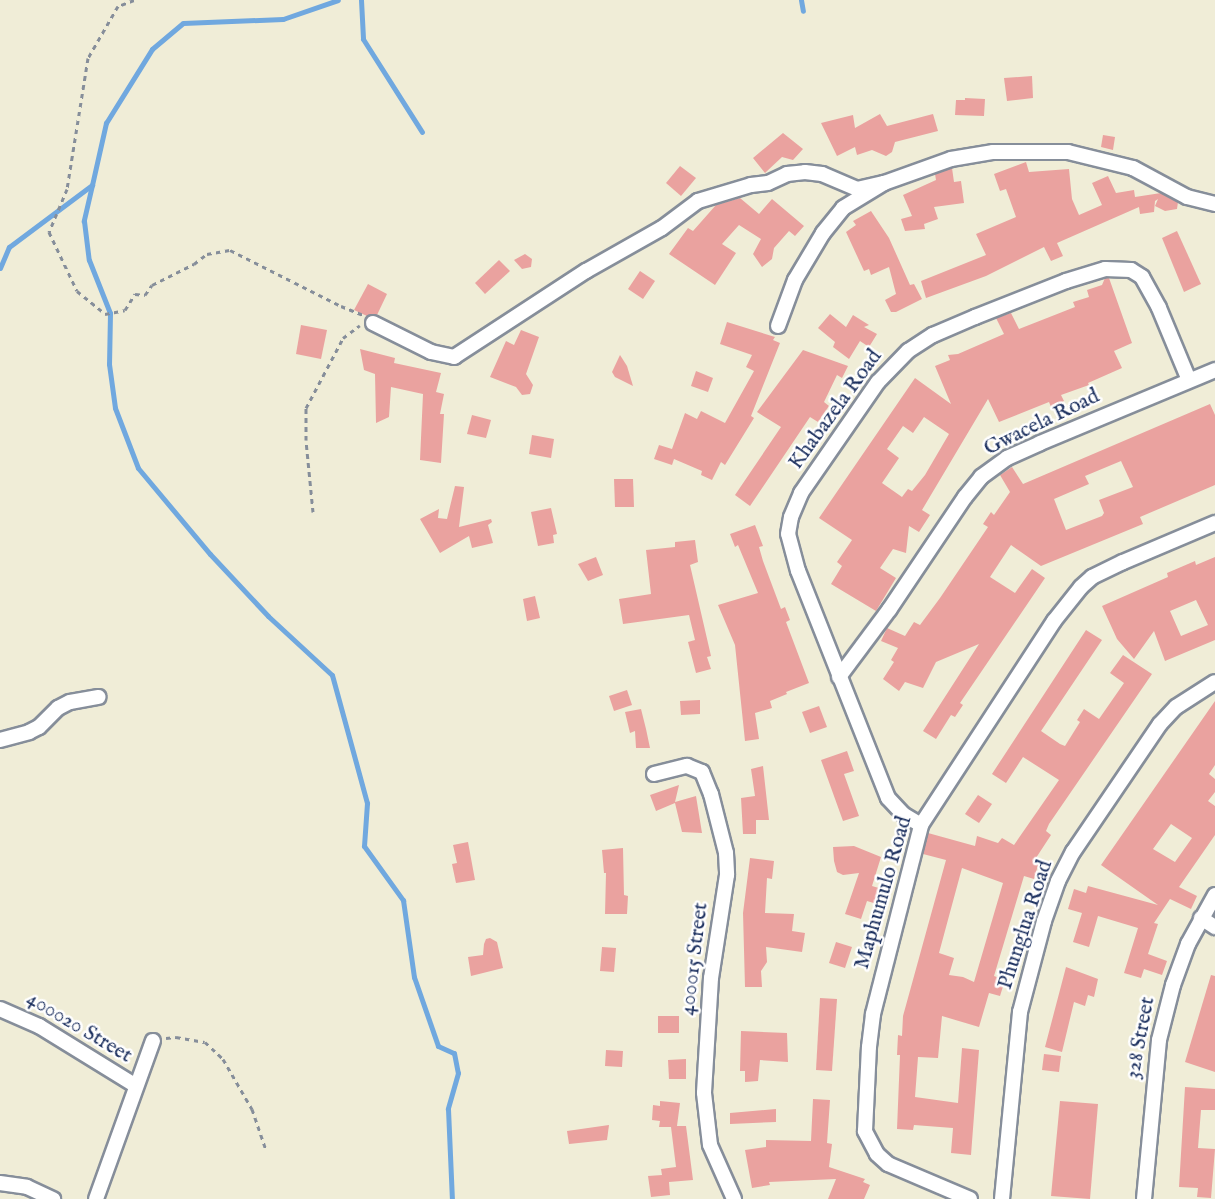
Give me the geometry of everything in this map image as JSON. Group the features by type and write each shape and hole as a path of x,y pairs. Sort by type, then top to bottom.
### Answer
{"street":[{"path":"373,323 431,352 454,357 586,271 662,228 698,201 751,185 768,183 787,174 805,172 822,174 857,189 884,183 951,159 993,152 1068,152 1133,168 1187,197 1215,204"},
{"path":"778,326 795,280 822,233 843,208 884,183"},
{"name":"Khabazela Road","path":"921,825 903,814 888,798 792,552 788,534 791,517 801,493 895,362 933,335 1066,281 1105,269 1120,268 1142,277 1189,380"},
{"name":"Gwacela Road","path":"839,677 889,610 965,496 981,477 1015,455 1215,370"},
{"name":"Maphumulo Road","path":"970,1199 888,1164 873,1148 865,1131 868,1057 873,1014 921,825 1054,621 1081,587 1092,577 1123,562 1215,523"},
{"name":"Phunglua Road","path":"1002,1199 1020,1012 1044,921 1058,881 1073,852 1160,724 1176,707 1215,682"},
{"path":"0,740 39,727 57,708 70,702 99,697"},
{"name":"400015 Street","path":"654,774 687,766 702,772 726,853 728,875 711,978 704,1093 710,1145 734,1199"},
{"name":"328 Street","path":"1143,1199 1159,1040 1173,985 1188,944 1215,895"},
{"path":"1202,918 1215,927"},
{"name":"400020 Street","path":"0,1009 39,1026 136,1086"},
{"name":"400020 Street","path":"96,1199 153,1041"},
{"path":"0,1183 27,1187 53,1199"}],"path":[{"path":"134,0 118,6 88,58 67,189 49,232 76,291 105,314 125,309 135,294 145,295 152,285 194,264 207,254 230,250 341,306 363,314 373,323 370,327 362,323 343,339 306,408 306,440 313,512"},
{"path":"153,1041 176,1036 205,1042 223,1059 252,1109 266,1150"}],"building":[{"path":"1032,76 1033,98 1007,101 1004,78"},
{"path":"965,98 985,99 984,116 955,115 956,100 965,100"},
{"path":"880,114 887,126 933,114 938,131 895,142 892,152 886,156 872,150 857,155 855,147 837,156 821,123 853,115 855,128"},
{"path":"783,133 803,149 793,160 782,157 765,173 753,158"},
{"path":"1103,135 1115,137 1113,150 1101,147"},
{"path":"1026,162 1029,172 1069,169 1072,199 1079,215 1102,205 1092,183 1108,176 1116,193 1134,190 1135,197 1161,193 1178,202 1177,209 1165,211 1155,206 1158,199 1155,201 1154,212 1140,214 1139,207 1057,243 1063,256 1051,261 1044,247 986,276 926,298 921,281 986,255 976,234 1016,217 1006,189 1000,191 994,174"},
{"path":"680,166 696,178 681,196 666,183"},
{"path":"952,168 954,182 961,181 964,203 934,207 938,219 924,224 925,229 905,231 901,219 912,216 903,195 936,180 935,174"},
{"path":"740,198 759,214 772,199 804,226 795,236 789,231 774,248 772,259 762,267 753,254 761,239 739,225 722,244 736,253 715,285 669,254 688,228 693,231 716,205"},
{"path":"871,211 889,238 910,285 914,284 922,299 896,312 891,312 885,300 896,294 889,267 871,275 869,269 864,271 846,232 856,225 853,221"},
{"path":"1177,231 1201,284 1184,292 1162,238"},
{"path":"525,254 532,259 531,267 522,269 514,260"},
{"path":"499,260 510,271 485,294 475,283"},
{"path":"640,271 655,281 643,299 628,289"},
{"path":"1105,278 1109,278 1132,343 1114,351 1122,368 1088,383 1089,385 1061,395 1064,401 1051,407 1049,402 999,422 988,399 922,510 930,515 919,532 909,526 906,553 893,549 880,568 896,578 876,611 831,584 842,566 837,562 852,540 819,518 915,378 951,404 935,366 950,360 948,355 958,354 1004,334 996,318 1011,313 1019,329 1075,307 1073,302 1089,297 1087,290 1102,285","holes":["924,417 949,434 925,475 912,491 908,489 902,497 882,483 899,458 887,449 903,426 913,433"]},
{"path":"368,284 387,294 377,315 367,316 354,310"},
{"path":"830,314 846,327 853,315 869,325 864,327 877,334 869,347 860,341 849,359 833,347 835,342 818,328"},
{"path":"727,322 775,337 773,340 780,343 751,416 754,418 725,465 721,462 712,480 701,475 702,471 674,459 672,465 654,459 659,445 672,449 685,413 697,419 701,411 725,423 754,371 746,367 752,355 720,344"},
{"path":"301,325 327,330 321,359 296,354"},
{"path":"521,330 539,337 526,374 533,385 530,394 522,395 516,387 490,377 506,341 514,345"},
{"path":"360,349 395,358 394,363 441,373 436,392 444,394 440,414 444,414 441,463 420,460 423,394 391,387 389,417 376,423 375,374 364,370"},
{"path":"803,350 848,366 842,378 837,375 824,402 829,406 818,422 810,417 750,506 735,495 781,427 757,412"},
{"path":"620,355 627,366 633,386 615,377 612,372"},
{"path":"696,371 713,378 708,392 691,386"},
{"path":"1210,404 1215,415 1215,485 1140,517 1143,524 1041,566 1011,545 990,577 1015,593 1032,569 1045,578 960,703 963,705 955,717 951,715 936,739 923,731 979,644 936,662 923,688 905,682 899,691 883,679 894,662 891,660 898,648 881,641 887,628 905,636 914,622 920,625 940,598 988,527 983,524 991,512 994,515 1010,492 1000,475 1012,467 1023,484","holes":["1121,461 1133,487 1099,500 1104,513 1102,516 1066,530 1054,499 1089,484 1085,476"]},
{"path":"472,415 491,420 486,438 467,434"},
{"path":"532,435 554,439 551,458 529,454"},
{"path":"614,479 633,479 634,507 615,507"},
{"path":"455,486 464,487 459,527 491,519 492,522 488,525 493,543 472,548 469,536 440,553 420,519 439,509 438,518 447,519"},
{"path":"551,508 557,534 553,535 554,543 538,546 531,512"},
{"path":"755,525 763,546 759,547 763,561 781,609 785,607 790,620 786,622 809,683 770,701 772,708 755,713 759,739 745,741 735,645 718,605 758,593 738,545 735,547 730,534"},
{"path":"695,540 698,562 690,565 711,656 707,657 711,669 696,673 688,642 695,640 689,615 623,624 619,599 651,594 646,550 675,547 675,542"},
{"path":"596,557 603,575 588,581 578,564"},
{"path":"1215,557 1215,640 1165,661 1154,631 1134,659 1117,639 1102,606 1168,577 1167,573 1195,561 1196,565","holes":["1196,600 1208,625 1181,636 1170,611"]},
{"path":"535,596 540,618 527,621 523,599"},
{"path":"1086,630 1102,640 1041,731 1060,744 1065,746 1080,722 1077,720 1084,709 1099,719 1124,683 1110,673 1123,655 1152,674 1049,824 1046,831 1051,835 1034,861 1039,862 1034,879 1024,876 994,976 1005,980 1000,996 989,993 979,1027 942,1016 938,1058 918,1057 915,1097 958,1103 962,1048 979,1050 971,1155 951,1153 953,1128 914,1125 913,1130 897,1129 900,1055 897,1055 898,1035 902,1036 903,1016 946,860 923,854 928,833 975,846 977,836 998,843 1002,838 1014,845 1059,780 1023,757 1006,783 992,774","holes":["962,868 1003,883 974,982 963,977 949,975 954,958 939,953"]},
{"path":"627,690 632,705 614,711 609,696"},
{"path":"700,700 700,714 681,715 680,701"},
{"path":"1215,701 1215,765 1209,774 1215,779 1215,792 1208,801 1215,806 1215,835 1179,887 1197,896 1191,909 1170,899 1154,923 1158,924 1148,954 1167,961 1162,975 1144,969 1141,978 1124,973 1138,928 1098,916 1089,947 1073,942 1082,913 1068,909 1074,889 1086,893 1088,886 1158,905 1101,865","holes":["1171,824 1192,838 1175,862 1153,849"]},
{"path":"819,706 827,727 810,733 802,712"},
{"path":"641,709 650,748 636,748 635,731 630,733 625,712"},
{"path":"847,751 854,771 844,774 859,816 843,821 821,760"},
{"path":"763,766 769,820 756,820 756,834 743,834 741,798 755,796 751,769"},
{"path":"679,785 675,802 696,796 702,833 682,832 675,803 656,811 650,795"},
{"path":"978,795 992,804 979,823 965,814"},
{"path":"468,842 475,880 456,883 452,864 457,863 453,845"},
{"path":"854,846 881,857 872,886 882,889 877,904 867,901 861,919 845,914 859,873 843,875 837,872 834,861 833,847"},
{"path":"623,848 624,895 628,896 627,914 605,914 606,873 604,873 602,850"},
{"path":"750,858 774,861 772,879 767,878 765,913 794,914 792,931 805,933 802,952 766,947 767,962 761,971 762,987 745,987 743,913"},
{"path":"490,938 497,942 503,968 471,976 468,957 483,955 486,939"},
{"path":"836,942 852,947 845,968 829,963"},
{"path":"602,947 616,948 614,972 600,971"},
{"path":"1066,967 1098,979 1094,997 1088,995 1085,1006 1074,1002 1062,1052 1045,1047"},
{"path":"1211,975 1215,976 1215,1072 1185,1062"},
{"path":"820,998 837,999 832,1071 816,1070"},
{"path":"658,1016 679,1016 679,1033 658,1033"},
{"path":"741,1031 787,1033 788,1062 760,1060 758,1081 745,1082 745,1071 740,1071"},
{"path":"606,1050 623,1051 622,1067 605,1066"},
{"path":"1044,1054 1061,1056 1059,1072 1042,1070"},
{"path":"686,1059 686,1079 669,1079 668,1060"},
{"path":"1185,1087 1215,1089 1215,1110 1201,1110 1198,1148 1215,1149 1211,1198 1197,1197 1198,1188 1179,1187"},
{"path":"813,1099 830,1100 827,1143 832,1144 829,1167 865,1179 863,1182 870,1185 864,1199 828,1199 836,1179 769,1182 770,1185 752,1188 745,1150 766,1147 766,1140 811,1141"},
{"path":"660,1101 680,1103 677,1126 686,1126 693,1180 669,1182 670,1195 651,1197 648,1176 662,1175 661,1169 676,1167 671,1127 659,1127 660,1121 652,1120 653,1105 660,1106"},
{"path":"1060,1101 1098,1104 1090,1199 1051,1196"},
{"path":"776,1109 776,1122 730,1124 730,1113"},
{"path":"609,1125 607,1140 569,1144 567,1131"}],"waterway":[{"path":"0,268 9,247 92,185 106,123 152,49 183,23 283,19 338,0"},
{"path":"361,0 363,39 422,132"},
{"path":"801,0 803,11"},
{"path":"92,185 84,221 89,260 110,313 109,364 115,408 138,468 210,554 268,616 332,675 367,803 364,846 403,900 414,977 438,1046 454,1053 458,1073 448,1109 452,1199"}]}
